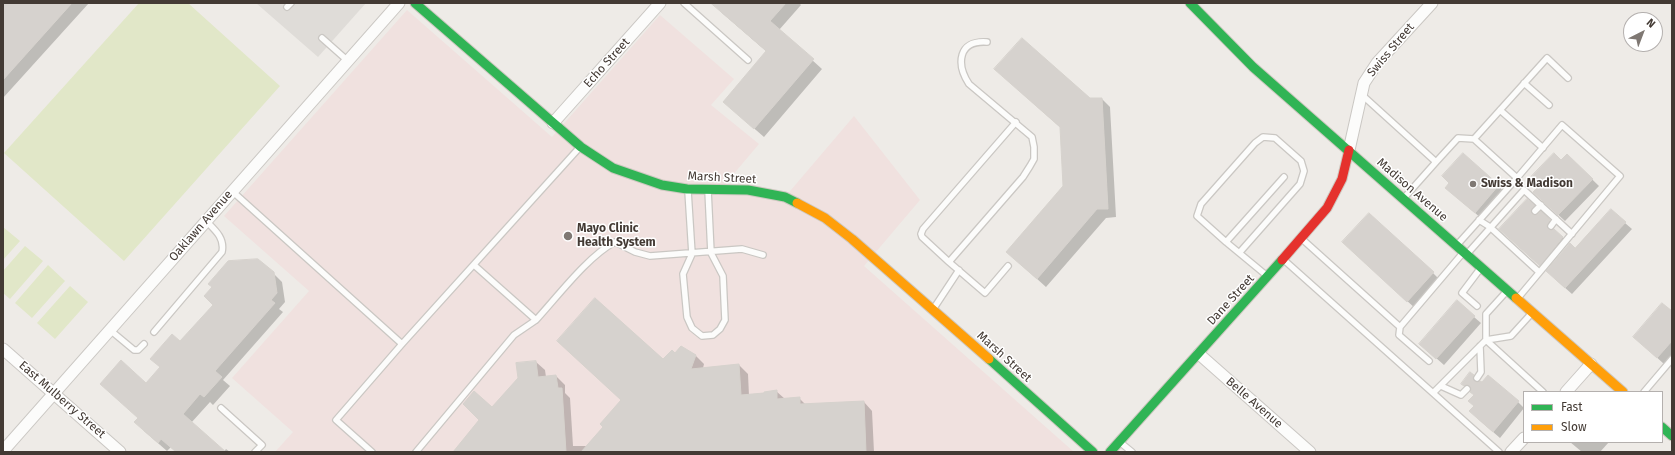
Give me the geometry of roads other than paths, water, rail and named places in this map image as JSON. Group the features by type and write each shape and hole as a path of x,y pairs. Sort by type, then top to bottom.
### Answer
{"street":[{"name":"Oaklawn Avenue","path":"3,451 399,3"},
{"name":"Marsh Street","path":"415,3 581,147 613,168 662,185 688,189 748,190 785,197 825,218 852,239 1093,452"},
{"name":"Echo Street","path":"553,123 660,3"},
{"name":"Madison Avenue","path":"1190,3 1252,67 1349,150 1622,391"},
{"name":"Swiss Street","path":"1349,150 1364,83 1377,63 1432,3"},
{"name":"Dane Street","path":"1110,452 1268,277 1326,208 1342,179 1349,150"},
{"name":"East Mulberry Street","path":"3,349 120,452"},
{"name":"Belle Avenue","path":"1199,354 1310,452"},
{"path":"1567,391 1591,364"},
{"path":"1663,428 1672,436"},
{"path":"1511,452 1523,439"}],"lane":[{"path":"684,3 748,60"},
{"path":"322,38 348,61"},
{"path":"949,262 1023,177 1034,159 1032,137 969,84 964,75 961,65 961,57 966,48 971,43 987,42"},
{"path":"1474,139 1547,58 1568,78"},
{"path":"1524,83 1549,105"},
{"path":"1361,94 1436,162"},
{"path":"1500,110 1543,148"},
{"path":"1008,266 985,293 949,262 922,237 921,234 923,229 1016,122"},
{"path":"1457,245 1562,125 1620,176 1518,299"},
{"path":"1240,252 1300,184 1303,178 1304,171 1301,161 1275,138 1263,136 1255,143 1201,204 1197,216 1268,277"},
{"path":"1404,199 1458,138 1474,139 1517,178"},
{"path":"372,452 336,420 402,344 581,147"},
{"path":"1226,242 1284,177"},
{"path":"688,189 692,254 683,274 687,317 692,328 702,336 713,335 720,329 725,320 723,276 711,251 708,190"},
{"path":"1429,361 1399,335 1400,327 1465,253 1524,190 1572,234"},
{"path":"232,191 402,344"},
{"path":"1535,211 1540,205"},
{"path":"154,332 222,252 222,239 206,220"},
{"path":"1478,220 1490,227 1508,242 1539,272"},
{"path":"1551,226 1556,220"},
{"path":"1302,238 1400,327"},
{"path":"416,452 514,335 536,320 586,265 604,248 615,242 635,252 650,256 742,249 763,254"},
{"path":"1283,259 1499,452"},
{"path":"474,265 536,320"},
{"path":"1477,306 1462,293 1482,268"},
{"path":"933,310 959,270"},
{"path":"1508,291 1486,314 1486,340 1542,391"},
{"path":"1433,393 1486,340 1511,336 1532,312"},
{"path":"110,330 134,350 138,350 144,344"},
{"path":"1477,378 1481,372 1480,346"},
{"path":"1645,391 1672,359"},
{"path":"1440,386 1461,395 1467,389"},
{"path":"222,408 262,445 255,452"},
{"path":"1119,441 1132,452"}],"place":[{"name":"Swiss & Madison","path":"1473,184"},
{"name":"Mayo Clinic Health System","path":"568,236"}]}
